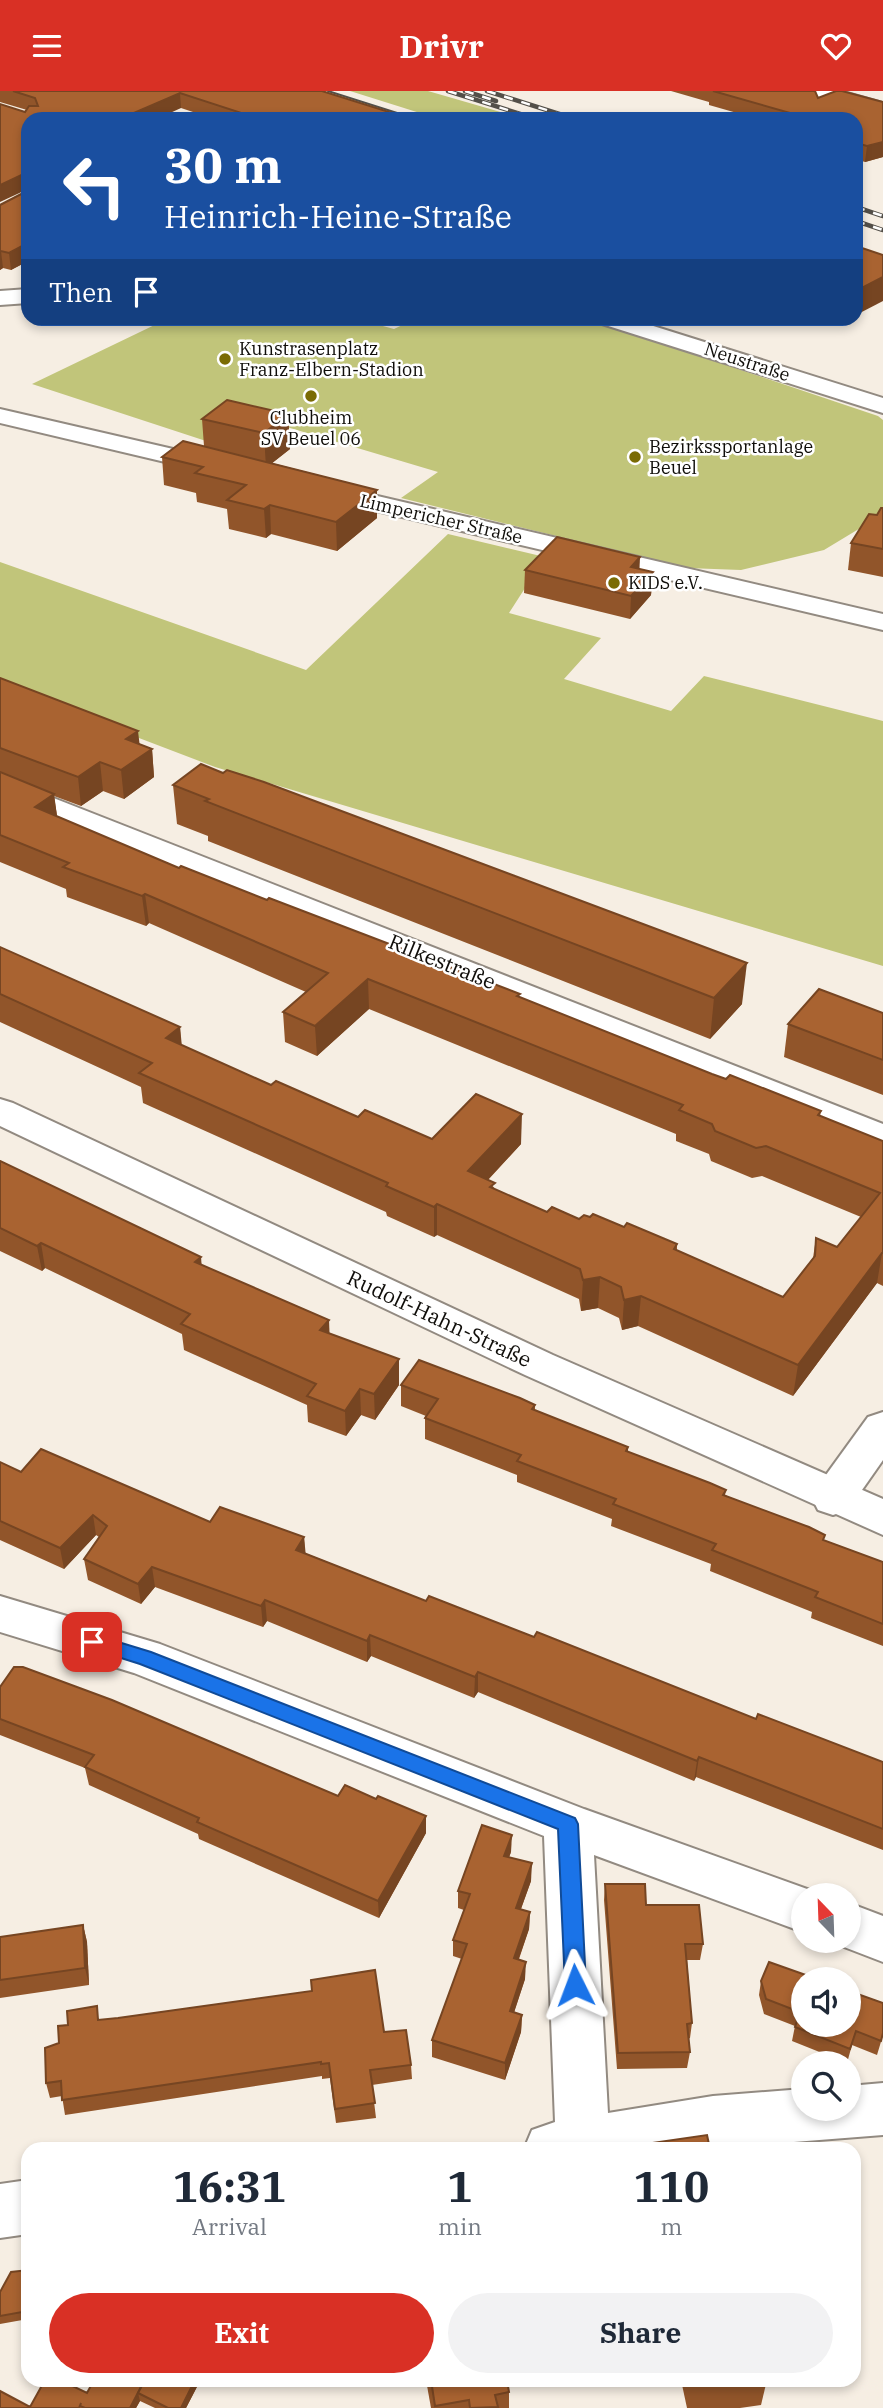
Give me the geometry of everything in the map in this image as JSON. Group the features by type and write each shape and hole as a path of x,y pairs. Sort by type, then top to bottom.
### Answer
{"street":[{"path":"819,91 883,109"},
{"path":"0,298 21,296"},
{"name":"Neustraße","path":"632,326 883,407"},
{"path":"0,417 235,471"},
{"name":"Limpericher Straße","path":"300,486 883,622"},
{"name":"Rilkestraße","path":"0,786 883,1138"},
{"name":"Rudolf-Hahn-Straße","path":"0,1111 386,1295 833,1498 883,1518"},
{"path":"833,1498 883,1428"},
{"path":"0,1614 144,1657 568,1824 791,1906"},
{"path":"567,2142 568,1824"},
{"path":"861,1931 883,1939"},
{"path":"596,2142 713,2122 883,2109"},
{"path":"0,2211 21,2208"}],"green space":[{"path":"350,91 428,91 501,112 417,112"},
{"name":"Bezirkssportanlage Beuel","path":"152,326 383,326 394,329 400,326 610,326 878,416 883,420 883,510 867,524 824,550 741,570 687,568 401,498 438,472 250,416 206,441 32,384"},
{"path":"448,534 545,557 509,613 601,638 564,679 671,711 704,676 883,721 883,966 215,767 0,685 0,562 306,670"}],"building":[{"path":"13,91 322,91 389,112 238,112 180,93 136,112 25,112 29,106 38,106 35,98"},
{"path":"713,91 815,91 818,98 842,91 883,102 883,142 863,145 863,112 786,112"},
{"path":"0,104 25,112 21,112 21,175 0,185"},
{"path":"21,194 21,247 9,253 0,252 0,205"},
{"path":"863,248 883,255 883,277 863,287"},
{"path":"227,400 288,414 264,433 202,419"},
{"path":"183,441 377,490 336,522 270,505 264,509 227,500 246,485 195,473 203,467 162,457"},
{"path":"881,508 883,549 851,543 869,514 877,515"},
{"path":"557,537 640,557 631,567 653,572 631,596 525,570"},
{"path":"0,678 138,731 126,739 152,749 121,770 100,762 78,777 0,748"},
{"path":"201,764 223,773 227,770 264,782 747,963 714,998 205,801 209,799 173,785"},
{"path":"0,772 54,794 35,807 179,868 181,866 267,900 269,898 520,994 517,996 712,1074 726,1079 730,1075 821,1111 818,1115 883,1141 883,1253 798,1365 641,1296 624,1300 621,1287 600,1277 583,1280 580,1269 437,1204 434,1207 386,1186 388,1183 139,1073 152,1063 0,994 0,947 180,1027 166,1038 271,1085 276,1081 358,1117 365,1110 432,1139 476,1094 522,1114 468,1171 495,1183 490,1187 547,1212 552,1207 579,1219 593,1214 624,1227 627,1223 677,1244 674,1249 783,1297 815,1256 816,1238 837,1247 880,1193 766,1146 756,1148 715,1131 712,1124 679,1110 683,1105 368,979 315,1026 283,1012 328,973 145,894 142,896 63,867 69,863 0,835"},
{"path":"819,989 883,1013 883,1060 788,1024"},
{"path":"0,1161 201,1257 195,1262 329,1320 320,1330 399,1359 374,1394 360,1389 345,1411 307,1396 316,1384 181,1324 190,1314 41,1243 37,1246 0,1228"},
{"path":"419,1360 520,1398 535,1405 532,1409 628,1447 626,1451 726,1490 723,1495 809,1527 825,1535 823,1540 883,1562 883,1624 815,1597 818,1592 712,1550 716,1544 613,1504 616,1499 517,1461 521,1455 425,1418 438,1399 401,1385"},
{"path":"41,1449 210,1522 220,1507 304,1537 296,1550 426,1601 429,1596 534,1637 537,1632 756,1719 758,1714 883,1762 883,1829 699,1757 697,1761 478,1672 475,1677 370,1635 367,1641 265,1600 261,1606 152,1567 138,1584 84,1559 107,1526 93,1515 60,1548 0,1521 0,1462 21,1472"},
{"path":"14,1667 23,1667 112,1700 338,1796 345,1785 426,1816 378,1901 197,1822 199,1818 85,1767 94,1755 0,1719 0,1687"},
{"path":"482,1825 512,1835 504,1856 532,1863 516,1908 530,1912 514,1958 526,1962 510,2011 522,2015 505,2063 432,2040 467,1944 453,1940 470,1894 458,1891"},
{"path":"605,1884 645,1884 646,1905 699,1905 703,1944 685,1944 692,2023 687,2024 690,2052 618,2053"},
{"path":"83,1925 85,1968 0,1980 0,1937"},
{"path":"769,1962 791,1970 791,2009 766,1999 761,1981"},
{"path":"375,1970 384,2032 406,2030 411,2065 370,2070 375,2103 335,2109 329,2063 321,2062 62,2100 61,2081 46,2083 45,2048 59,2043 58,2026 68,2025 67,2011 97,2006 98,2020 118,2018 312,1991 311,1980"},
{"path":"861,1995 883,2003 881,2041 861,2033"},
{"path":"820,2037 854,2037 850,2049"},
{"path":"707,2135 708,2142 659,2142"},
{"path":"21,2271 21,2312 0,2316 0,2292 11,2272"},
{"path":"41,2387 75,2387 87,2393 90,2387 141,2387 130,2408 85,2408 80,2406 81,2403 79,2408 0,2408 0,2391 30,2407"},
{"path":"141,2387 192,2387 181,2408 168,2408 138,2393"},
{"path":"432,2387 508,2387 509,2392 495,2395 498,2407 470,2408 469,2400 435,2406"}],"tram line":[{"path":"328,91 394,112"}],"railway":[{"path":"448,91 514,112"},
{"path":"465,91 496,101"},
{"path":"487,91 553,112"},
{"path":"863,209 883,216"},
{"path":"863,223 883,230"}],"place":[{"name":"Kunstrasenplatz Franz-Elbern-Stadion","path":"225,359"},
{"name":"Clubheim SV Beuel 06","path":"311,396"},
{"name":"Bezirkssportanlage Beuel","path":"635,457"},
{"name":"KIDS e.V.","path":"614,583"}],"route":[{"path":"92,1642 144,1657 568,1824 575,1985"}]}
